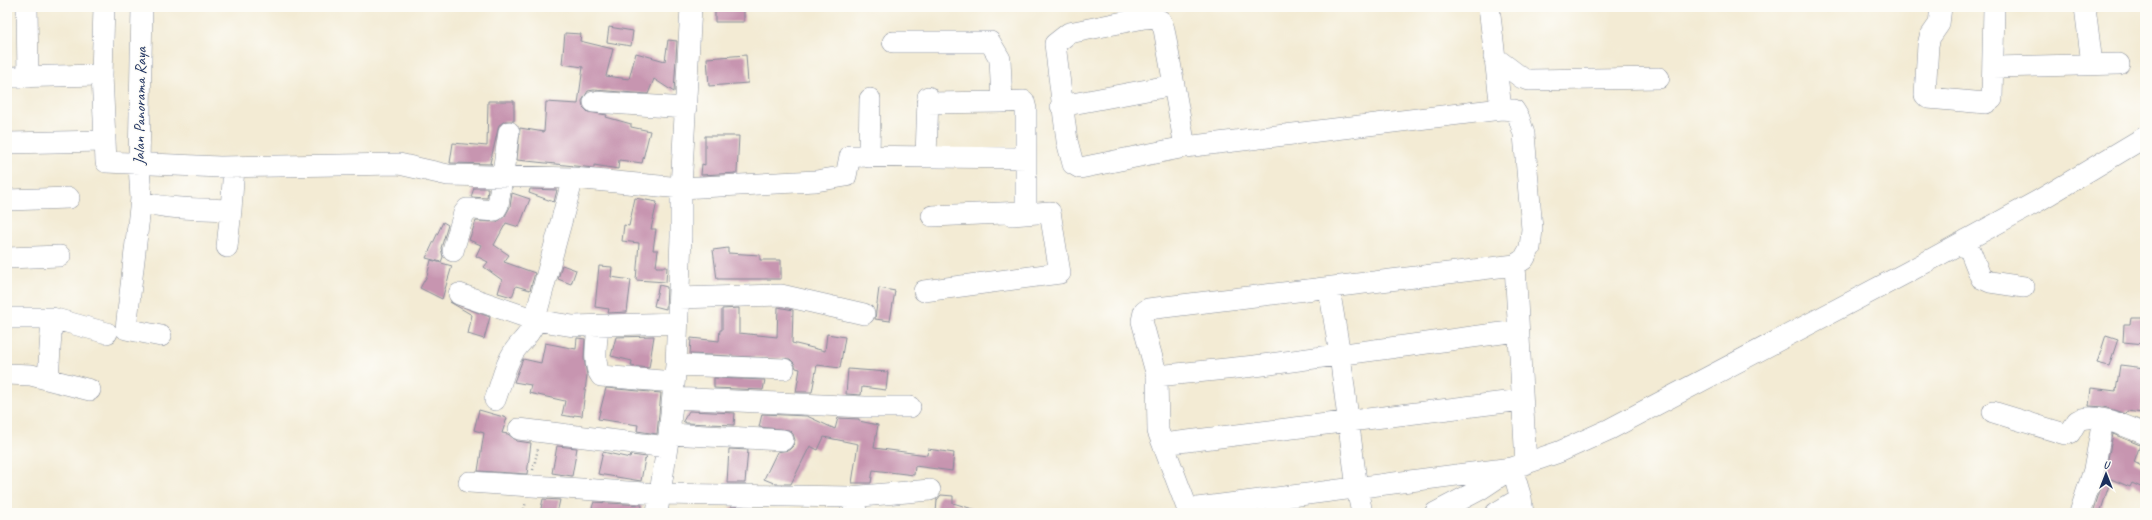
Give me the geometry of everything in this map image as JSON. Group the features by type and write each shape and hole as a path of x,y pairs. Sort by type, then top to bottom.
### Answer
{"street":[{"path":"27,7 28,76"},
{"path":"104,7 102,75 106,162 234,167 388,163 410,166 428,172 448,175 504,175 573,178 681,188 816,182 846,176 850,156 1026,158"},
{"name":"Jalan Panorama Raya","path":"142,7 139,164 143,201 126,329 161,336"},
{"path":"658,504 668,441 678,323 681,188 691,7"},
{"path":"1489,7 1501,108"},
{"path":"1941,7 1939,24 1930,37 1928,45 1924,92 1927,98 1986,103 1990,102 1992,99 1994,7"},
{"path":"2085,7 2092,64"},
{"path":"1185,147 1161,21 1154,17 1144,18 1069,33 1055,44 1061,106 1067,141 1073,164 1080,168 1185,147 1501,108 1514,110 1520,118 1524,134 1532,229 1530,248 1524,259 1515,265 1148,309 1144,312 1142,321 1157,376 1158,431 1189,511 1357,489 1519,482"},
{"path":"893,42 990,42 1000,59 1002,102"},
{"path":"1494,57 1522,78 1530,80 1659,78"},
{"path":"1993,67 2119,64"},
{"path":"7,77 102,75"},
{"path":"1061,106 1174,85"},
{"path":"869,157 870,99"},
{"path":"926,157 927,100 1002,102 1024,101 1026,108 1026,212"},
{"path":"594,102 686,108"},
{"path":"453,251 464,213 467,209 474,208 495,210 498,205 504,175 509,132"},
{"path":"1496,513 1519,482 1559,452 1610,428 1908,272 1968,247 2038,201 2145,137"},
{"path":"7,143 104,141"},
{"path":"227,247 234,167"},
{"path":"496,400 508,363 513,353 530,333 535,320 573,178"},
{"path":"7,200 69,198"},
{"path":"143,201 158,206 231,210"},
{"path":"924,291 1060,273 1050,212 1026,212 932,222"},
{"path":"1968,247 1981,278 1984,280 2024,287"},
{"path":"7,258 60,256"},
{"path":"1515,265 1517,331 1522,400 1519,482"},
{"path":"1329,288 1340,355 1357,489 1362,513"},
{"path":"459,294 535,320 573,326 598,327 678,323"},
{"path":"679,298 781,295 864,314"},
{"path":"7,318 52,318 107,333"},
{"path":"48,379 52,318"},
{"path":"598,327 596,355 597,371 601,376 674,382 865,407 910,407"},
{"path":"1157,376 1256,366 1517,331"},
{"path":"674,382 784,369"},
{"path":"7,374 31,375 90,390"},
{"path":"1163,444 1522,400"},
{"path":"1993,412 2065,434 2070,433 2077,421 2087,417 2103,420 2145,434"},
{"path":"2080,513 2094,470 2103,420"},
{"path":"519,428 668,441 783,440"},
{"path":"469,482 658,504 854,505 930,490"},
{"path":"1435,513 1478,490 1519,482"}],"building":[{"path":"744,7 744,22 715,22 715,8"},
{"path":"609,27 633,31 631,46 607,42"},
{"path":"565,33 581,34 580,41 613,49 606,76 629,79 636,53 665,61 668,40 677,41 674,92 654,79 648,94 594,90 588,91 582,101 583,107 588,112 607,115 606,117 631,124 631,127 650,131 642,163 619,160 618,169 594,165 594,168 517,160 520,128 544,132 546,102 578,104 583,67 562,64"},
{"path":"746,55 748,83 709,86 707,58"},
{"path":"488,101 514,101 514,121 505,121 499,125 490,163 492,164 450,163 453,143 487,146"},
{"path":"705,136 739,136 737,173 701,175 702,164 705,165"},
{"path":"474,188 488,188 487,198 471,197"},
{"path":"530,189 557,190 554,202 529,193"},
{"path":"512,193 530,199 519,227 506,223 494,245 509,255 504,262 535,273 530,290 516,286 512,297 498,293 502,280 484,267 488,262 476,256 481,245 469,240 476,221 497,222 505,216 510,207"},
{"path":"635,198 657,202 651,229 656,229 653,250 658,250 656,267 667,267 666,282 636,280 639,243 622,241 624,225 629,226"},
{"path":"443,222 448,225 441,248 443,257 441,262 426,258"},
{"path":"728,248 728,253 760,255 760,260 781,260 781,279 717,279 713,250"},
{"path":"431,260 452,266 442,299 420,288 427,276"},
{"path":"562,265 576,270 571,284 558,279"},
{"path":"599,266 612,267 611,277 631,280 627,312 608,313 609,309 595,307"},
{"path":"659,285 667,287 666,309 654,306"},
{"path":"879,288 895,291 890,321 875,319"},
{"path":"450,302 490,317 484,339 468,334 472,315"},
{"path":"778,307 793,310 792,343 825,351 827,334 845,337 840,368 817,365 812,392 796,392 800,369 796,368 790,359 690,354 691,338 719,341 720,330 722,330 722,309 739,308 739,333 777,337"},
{"path":"2131,318 2145,318 2145,344 2123,342 2124,324 2130,324"},
{"path":"2106,335 2118,339 2109,366 2097,363"},
{"path":"654,336 649,368 631,366 632,361 611,356 616,337"},
{"path":"577,338 585,339 584,359 587,375 582,416 574,415 573,417 562,415 565,401 529,393 531,385 514,382 523,359 541,363 545,343 576,349"},
{"path":"2120,365 2145,368 2145,393 2142,413 2127,411 2126,414 2104,407 2089,406 2091,388 2116,391"},
{"path":"848,369 888,372 886,390 862,387 861,395 846,394"},
{"path":"714,378 765,380 763,390 714,388"},
{"path":"606,388 661,393 657,434 637,431 638,425 598,419"},
{"path":"479,410 507,418 502,433 508,434 517,441 531,443 527,474 478,471 484,433 474,430"},
{"path":"689,411 735,413 734,425 686,423 683,421"},
{"path":"762,414 807,416 835,429 838,418 859,419 859,421 878,425 874,448 927,455 928,449 954,453 952,471 915,466 914,475 873,470 871,483 852,483 858,444 824,437 818,450 810,446 791,484 776,484 764,479 777,452 789,450 793,446 795,440 793,434 789,430 759,427"},
{"path":"2113,434 2140,445 2134,462 2145,468 2145,489 2132,483 2130,487 2111,479 2100,513 2093,513 2105,474"},
{"path":"557,446 577,448 572,476 552,473"},
{"path":"729,449 748,450 745,483 727,483"},
{"path":"603,452 630,458 631,455 647,457 645,459 641,481 598,474"},
{"path":"941,495 953,496 953,503 976,510 976,513 936,513 937,500"},
{"path":"543,499 560,500 557,513 540,513"},
{"path":"594,502 642,505 641,513 590,513"},
{"path":"731,507 744,507 743,513 730,513"}]}
